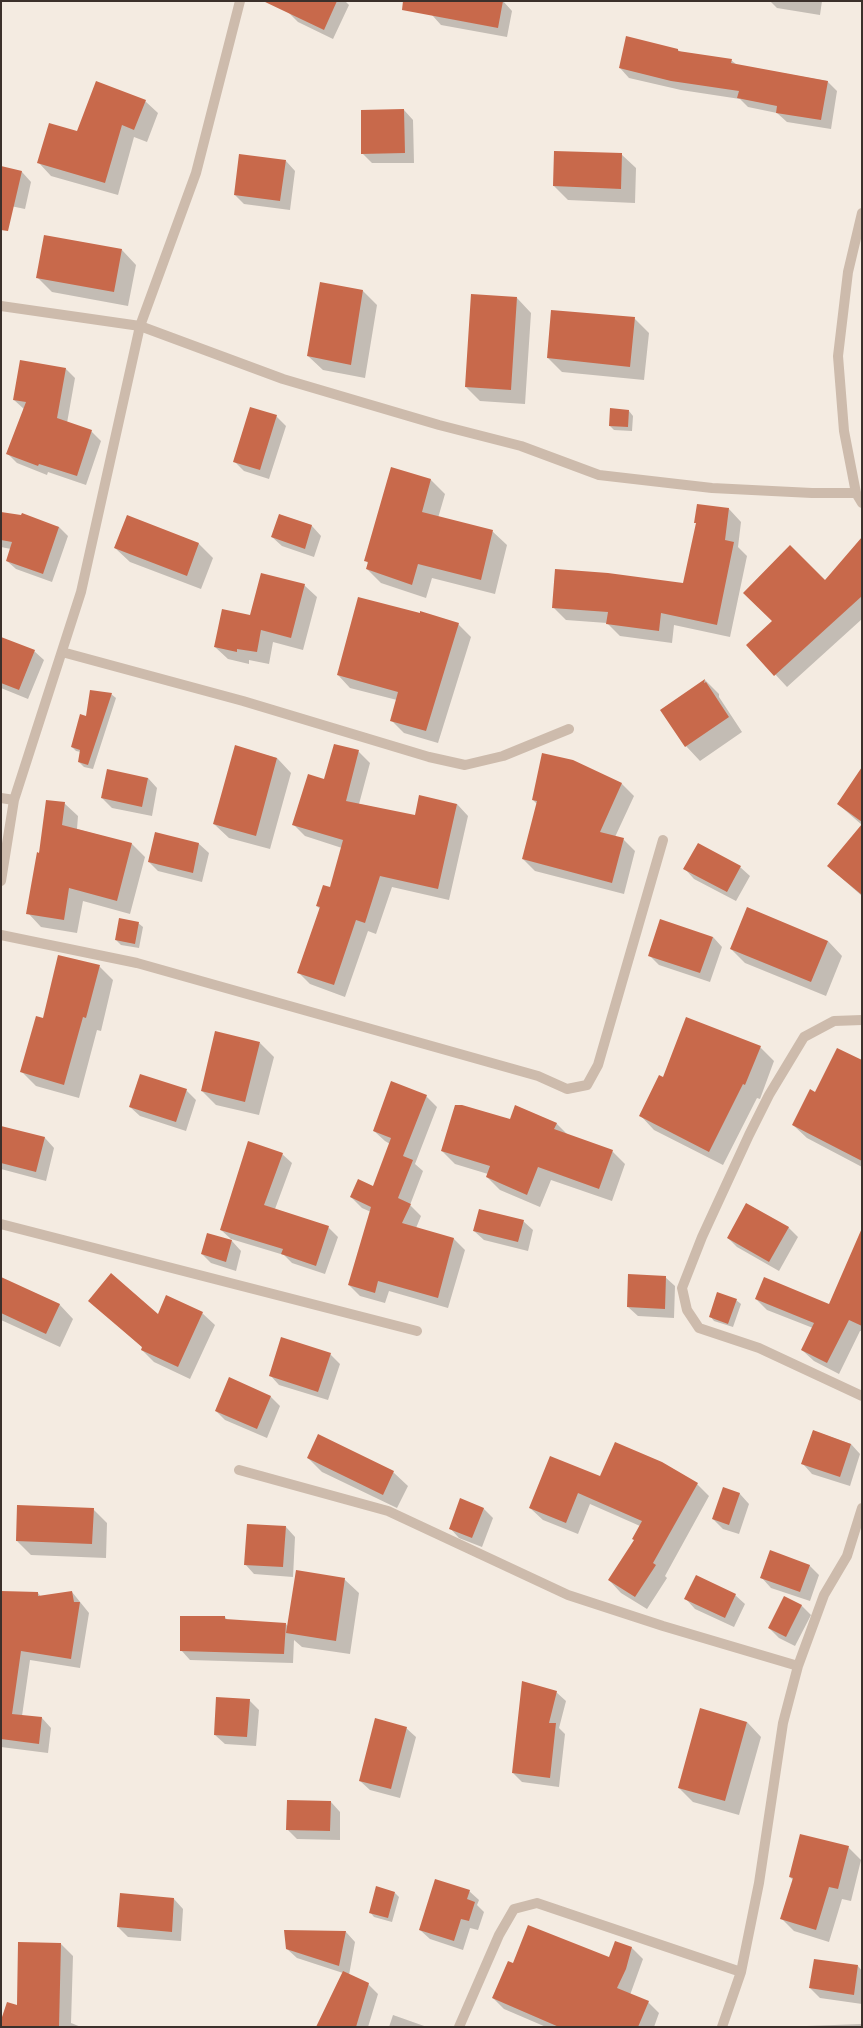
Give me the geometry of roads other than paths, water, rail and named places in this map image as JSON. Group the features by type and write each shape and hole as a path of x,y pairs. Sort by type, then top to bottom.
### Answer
{"street":[{"path":"1,881 14,800 82,592 140,326 196,173 240,1"},
{"path":"862,213 848,272 838,356 844,431 856,493 862,503"},
{"path":"1,306 140,326 283,379 439,425 521,446 599,475 712,488 812,493 856,493"},
{"path":"62,652 243,701 429,757 465,765 503,756 569,729"},
{"path":"1,798 14,800"},
{"path":"1,935 137,963 538,1076 567,1090 587,1085 598,1065 663,840"},
{"path":"862,1020 834,1021 804,1037 769,1095 749,1135 702,1237 682,1288 687,1310 699,1328 759,1348 862,1396"},
{"path":"1,1224 417,1332"},
{"path":"239,1470 388,1511 568,1595 663,1626 798,1666"},
{"path":"722,2027 741,1972 759,1883 783,1723 798,1666 824,1594 846,1556 862,1508"},
{"path":"459,2027 499,1935 510,1916 514,1910 538,1903 741,1972"}]}
